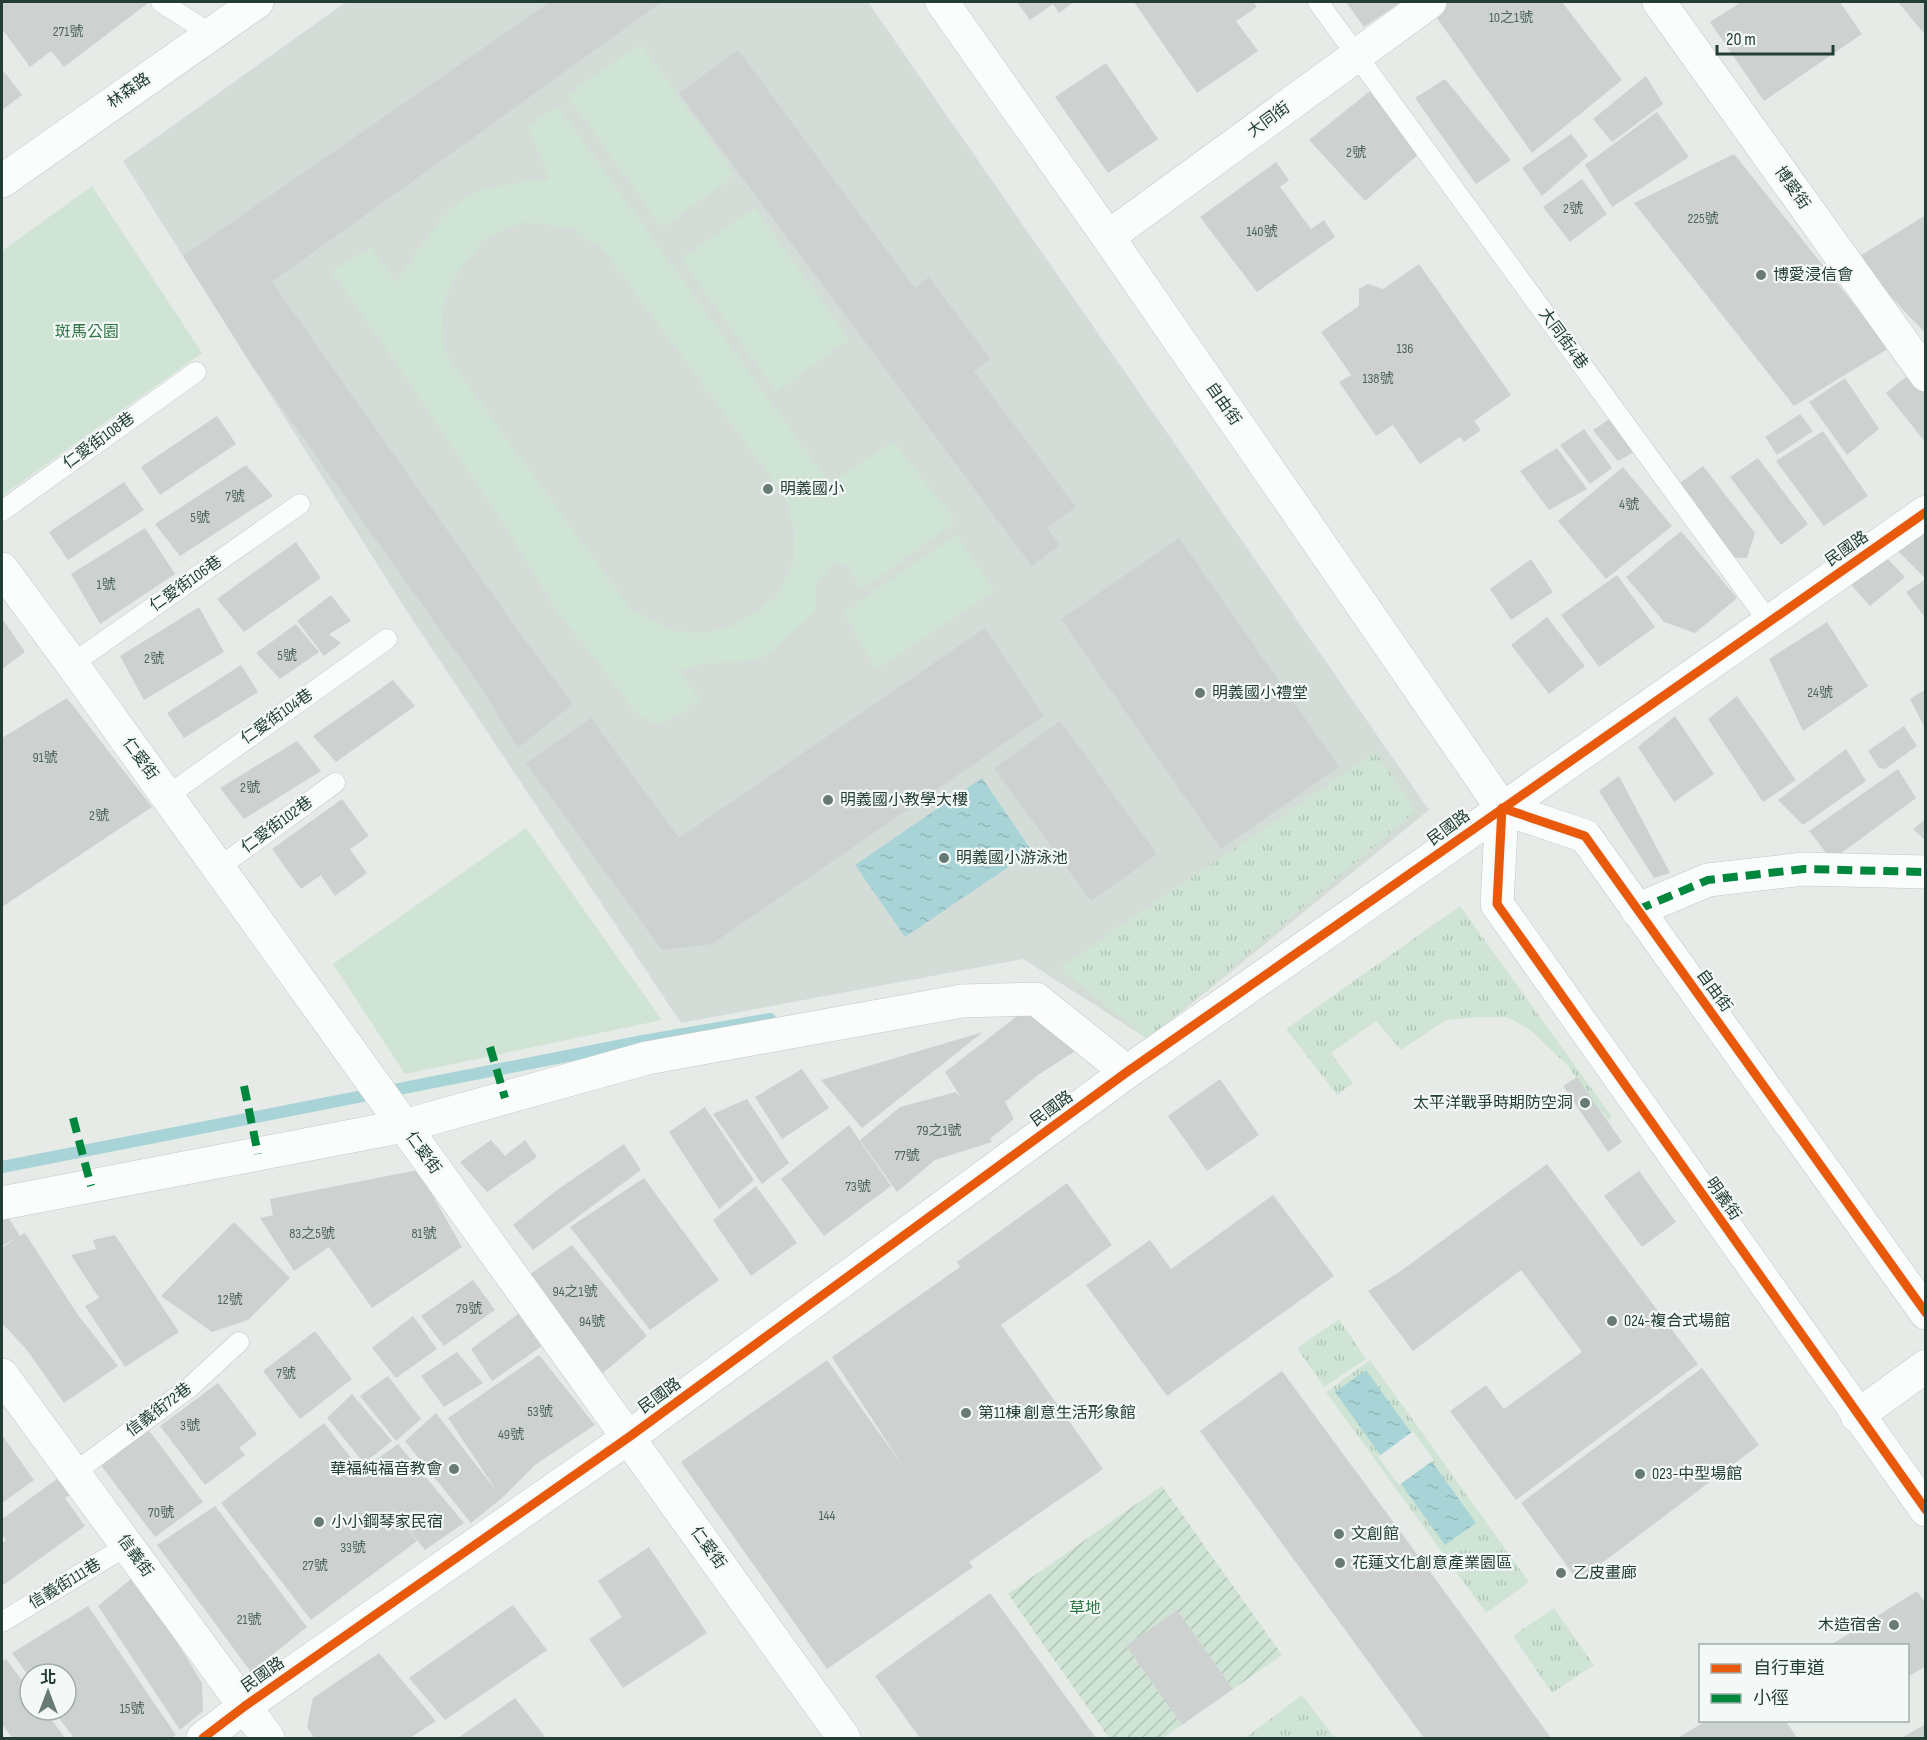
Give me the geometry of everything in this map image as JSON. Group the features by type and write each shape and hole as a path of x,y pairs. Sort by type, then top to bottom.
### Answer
{"street":[{"name":"林森路","path":"2,181 258,2"},
{"name":"自由街","path":"942,2 1108,237 1502,808 1585,836 1926,1314"},
{"name":"大同街","path":"1108,237 1430,2"},
{"name":"博愛街","path":"1659,2 1926,375"},
{"name":"民國路","path":"203,1738 245,1706 628,1437 1127,1072 1926,512"},
{"name":"仁愛街","path":"2,569 844,1738"},
{"name":"明義街","path":"1502,808 1497,904 1857,1416 1926,1510"},
{"path":"1637,910 1708,880 1804,869 1926,872"},
{"path":"2,1203 647,1058 962,1001 1036,999 1127,1072"},
{"path":"1857,1416 1926,1366"},
{"name":"信義街","path":"2,1375 268,1738"}],"lane":[{"path":"161,2 212,34"},
{"name":"大同街4巷","path":"1318,2 1769,622"},
{"name":"仁愛街108巷","path":"2,511 196,372"},
{"name":"仁愛街106巷","path":"72,664 300,504"},
{"name":"仁愛街104巷","path":"166,796 387,639"},
{"name":"仁愛街102巷","path":"218,868 335,783"},
{"name":"信義街72巷","path":"74,1473 189,1388 239,1342"},
{"name":"信義街111巷","path":"2,1622 128,1545"}],"shaded area":[{"name":"明義國小","path":"346,2 868,2 1429,810 1148,1039 1023,959 681,1023 408,613 123,161"}],"green space":[{"path":"641,44 735,175 662,228 567,95"},
{"path":"558,107 830,484 893,441 956,521 860,589 848,567 834,561 816,585 816,610 760,660 702,664 679,671 700,699 679,715 659,725 637,714 553,605 495,510 331,272 371,247 396,282 442,219 460,202 491,188 549,180 528,126","holes":["525,222 572,228 603,249 784,495 795,531 793,560 780,592 758,611 734,626 706,633 674,631 631,610 446,355 441,310 457,273 486,237"]},
{"name":"斑馬公園","path":"92,186 202,353 2,496 2,251"},
{"path":"755,208 849,339 776,392 681,259"},
{"path":"956,535 995,591 876,669 843,613"},
{"path":"1376,752 1416,811 1148,1039 1059,968"},
{"path":"526,828 662,1020 405,1074 333,964"},
{"path":"1460,906 1612,1117 1608,1120 1567,1065 1529,1029 1507,1017 1446,1020 1401,1050 1376,1021 1331,1053 1353,1083 1337,1095 1286,1029"},
{"path":"1339,1319 1366,1359 1324,1387 1297,1348"},
{"path":"1370,1360 1529,1582 1486,1613 1326,1392"},
{"name":"草地","path":"1162,1486 1282,1655 1233,1689 1177,1610 1126,1646 1182,1725 1163,1738 1109,1738 1008,1594"},
{"path":"1554,1608 1594,1665 1552,1693 1513,1636"},
{"path":"1302,1695 1335,1738 1245,1738"}],"water":[{"name":"明義國小游泳池","path":"982,778 1032,851 905,937 855,865"},
{"path":"1366,1370 1476,1523 1445,1545 1335,1392"}],"pier":[{"path":"1413,1431 1434,1460 1399,1485 1378,1457"}],"building":[{"path":"2,2 148,3 64,67 51,51 30,67 2,29"},
{"path":"550,2 662,2 272,282 522,636 573,704 518,748 483,690 252,366 183,256"},
{"path":"1017,2 1074,2 1059,13 1053,4 1030,20"},
{"path":"1134,2 1253,2 1257,7 1236,21 1258,51 1197,93"},
{"path":"1346,2 1401,2 1364,27"},
{"path":"1446,2 1562,2 1622,80 1532,153 1432,11"},
{"path":"1741,2 1840,2 1862,34 1764,101 1710,22"},
{"path":"1898,2 1926,2 1926,36"},
{"path":"738,50 915,288 929,277 991,359 974,371 1076,507 1047,528 1060,545 1032,566 679,93"},
{"path":"1106,63 1158,139 1108,173 1055,97"},
{"path":"2,69 22,95 2,110"},
{"path":"1646,76 1663,104 1612,142 1593,119"},
{"path":"1445,79 1511,160 1476,184 1415,98"},
{"path":"1375,87 1420,153 1365,201 1309,140"},
{"path":"1657,112 1689,157 1612,207 1585,165"},
{"path":"1571,134 1588,156 1542,196 1522,168"},
{"name":"博愛浸信會","path":"1734,154 1889,348 1794,406 1634,203"},
{"path":"1276,162 1289,180 1280,187 1311,229 1324,220 1335,237 1257,292 1200,217"},
{"path":"1582,179 1607,214 1570,242 1543,207"},
{"path":"1926,215 1926,334 1855,259"},
{"path":"1419,264 1511,395 1474,421 1481,430 1464,442 1460,437 1420,464 1393,425 1376,436 1339,382 1351,375 1321,332 1359,306 1359,289 1368,284 1383,289"},
{"path":"1911,373 1926,390 1926,443 1886,393"},
{"path":"1845,378 1879,429 1847,455 1809,402"},
{"path":"1800,414 1813,431 1777,455 1765,437"},
{"path":"217,416 236,444 160,495 141,467"},
{"path":"1611,418 1636,451 1618,461 1593,430"},
{"path":"1584,429 1612,468 1590,484 1560,445"},
{"path":"1823,431 1868,496 1824,526 1776,461"},
{"path":"1557,448 1587,489 1549,510 1520,471"},
{"path":"1758,458 1808,524 1781,545 1730,477"},
{"path":"246,465 273,496 180,556 155,524"},
{"path":"1703,466 1755,533 1747,558 1712,557 1664,495"},
{"path":"1623,467 1672,526 1606,579 1558,521"},
{"path":"124,482 144,510 68,560 49,532"},
{"path":"1926,524 1926,576 1924,577 1894,547"},
{"path":"145,528 175,574 100,624 71,574"},
{"path":"1681,531 1737,598 1695,633 1664,622 1626,577"},
{"name":"明義國小禮堂","path":"1179,538 1339,767 1221,849 1061,619"},
{"path":"296,542 321,578 244,632 217,599"},
{"path":"1885,556 1905,577 1870,606 1845,578"},
{"path":"1531,559 1553,592 1511,620 1490,589"},
{"path":"1617,575 1655,627 1599,667 1561,615"},
{"path":"1926,579 1926,619 1906,592"},
{"path":"331,595 351,621 329,634 341,643 324,656 297,621"},
{"path":"199,607 224,652 144,700 120,656"},
{"path":"1547,617 1585,666 1549,694 1511,645"},
{"path":"2,618 25,652 2,669"},
{"path":"1827,622 1868,686 1803,731 1769,659"},
{"path":"296,624 319,652 280,679 256,653"},
{"name":"明義國小教學大樓","path":"985,628 1044,716 712,944 662,950 526,763 591,718 679,838"},
{"path":"241,665 258,692 184,738 167,713"},
{"path":"393,680 415,706 336,762 313,736"},
{"path":"1926,689 1926,730 1910,699"},
{"path":"1737,696 1796,780 1763,802 1708,719"},
{"path":"67,698 152,807 2,907 2,738"},
{"path":"1675,716 1714,774 1674,802 1638,747"},
{"path":"1060,721 1157,854 1091,901 994,768"},
{"path":"1904,726 1917,746 1885,769 1879,768 1868,751"},
{"path":"297,741 321,771 244,819 220,788"},
{"path":"1846,749 1866,781 1803,825 1778,800"},
{"path":"1898,769 1916,798 1832,860 1809,831"},
{"path":"1619,776 1670,873 1654,878 1599,791"},
{"path":"342,799 369,836 350,849 367,873 335,896 321,875 301,889 272,849"},
{"path":"1926,819 1926,841 1913,829"},
{"path":"1030,1006 1083,1046 1038,1075 1005,1102 1014,1119 990,1139 992,1142 935,1160 897,1192 860,1140 900,1107 956,1092 962,1099 945,1072"},
{"path":"983,1032 862,1128 821,1080"},
{"path":"802,1069 829,1108 782,1139 755,1097"},
{"name":"太平洋戰爭時期防空洞","path":"1577,1077 1622,1142 1608,1152 1563,1086"},
{"path":"1220,1079 1259,1135 1207,1171 1168,1116"},
{"path":"747,1099 789,1163 762,1184 713,1114"},
{"path":"705,1107 754,1180 719,1209 669,1132"},
{"path":"849,1125 891,1186 824,1236 781,1179"},
{"path":"491,1140 505,1156 525,1140 537,1157 487,1192 460,1162"},
{"path":"624,1144 641,1170 533,1250 513,1225 557,1190"},
{"name":"024-複合式場館","path":"1547,1164 1698,1364 1516,1500 1450,1411 1486,1385 1504,1409 1582,1352 1521,1270 1413,1351 1368,1291 1398,1273"},
{"path":"418,1170 462,1247 372,1308 329,1247 294,1271 260,1218 273,1215 270,1199"},
{"path":"1639,1171 1676,1222 1642,1247 1604,1196"},
{"path":"644,1178 719,1280 650,1330 570,1227"},
{"path":"1067,1183 1112,1245 1001,1325 1103,1469 969,1562 973,1567 827,1669 681,1462 827,1360 902,1465 832,1357 960,1267 957,1262"},
{"path":"756,1186 797,1243 751,1276 713,1220"},
{"path":"1273,1195 1334,1276 1167,1396 1086,1285 1150,1240 1171,1269"},
{"path":"5,1212 20,1236 25,1233 78,1315 118,1366 64,1403 27,1350 2,1323 2,1248 18,1237 2,1246 2,1213"},
{"path":"234,1222 290,1278 248,1320 212,1332 161,1296"},
{"path":"115,1235 179,1332 125,1367 85,1306 99,1298 71,1255 96,1249 93,1240"},
{"path":"572,1245 647,1336 603,1373 585,1367 529,1275"},
{"path":"473,1280 495,1310 444,1346 421,1316"},
{"path":"518,1314 542,1346 492,1381 471,1349"},
{"path":"413,1316 437,1349 396,1378 372,1348"},
{"path":"315,1331 352,1379 300,1419 263,1371"},
{"path":"457,1352 483,1383 444,1407 421,1376"},
{"path":"539,1355 595,1425 535,1465 502,1498 471,1523 405,1441 436,1413 498,1493 448,1418"},
{"name":"023-中型場館","path":"1702,1368 1759,1445 1578,1581 1521,1503"},
{"name":"文創館","path":"1282,1371 1551,1738 1424,1738 1200,1431"},
{"path":"388,1376 421,1419 396,1441 360,1396"},
{"path":"218,1383 257,1434 239,1448 245,1455 205,1485 160,1426"},
{"path":"352,1394 392,1441 364,1463 327,1418"},
{"name":"小小鋼琴家民宿","path":"324,1423 361,1471 398,1444 464,1523 425,1550 384,1498 417,1541 311,1620 221,1503"},
{"path":"148,1429 203,1502 155,1537 100,1464"},
{"path":"2,1435 34,1480 2,1503"},
{"path":"61,1476 74,1493 65,1498 85,1526 2,1586 2,1544 6,1540 2,1534 2,1519"},
{"path":"215,1506 307,1627 251,1672 157,1545"},
{"path":"649,1547 707,1633 623,1688 589,1639 622,1617 598,1581"},
{"path":"136,1575 202,1683 203,1711 180,1730 98,1606"},
{"name":"木造宿舍","path":"1917,1591 1926,1604 1926,1666 1909,1676 1909,1644 1832,1644"},
{"path":"990,1593 1096,1738 920,1738 875,1676"},
{"path":"513,1605 547,1650 445,1720 409,1678"},
{"path":"88,1606 176,1735 171,1738 74,1738 62,1722 78,1722 78,1662 18,1662 12,1653"},
{"path":"1177,1610 1233,1689 1182,1725 1126,1646"},
{"path":"379,1653 436,1721 410,1738 314,1738 307,1727 313,1698"},
{"path":"6,1659 18,1675 18,1722 53,1722 65,1738 12,1738 2,1724 2,1662"},
{"path":"515,1698 546,1738 458,1738"},
{"path":"1704,1722 1786,1722 1797,1738 1678,1738"},
{"path":"1926,1724 1926,1738 1901,1738"}],"waterway":[{"path":"2,1167 643,1041 770,1019"}],"marked path":[{"path":"1637,910 1708,880 1804,869 1926,872"},
{"path":"490,1047 505,1098"},
{"path":"244,1086 258,1154"},
{"path":"73,1118 91,1186"}],"cycle path":[{"path":"203,1738 245,1706 629,1437 1127,1072 1926,512"},
{"path":"1926,1313 1585,836 1502,808 1497,904 1926,1510"}],"place":[{"name":"博愛浸信會","path":"1761,275"},
{"name":"明義國小","path":"768,489"},
{"name":"明義國小禮堂","path":"1200,693"},
{"name":"明義國小教學大樓","path":"828,800"},
{"name":"明義國小游泳池","path":"944,858"},
{"name":"太平洋戰爭時期防空洞","path":"1585,1103"},
{"name":"024-複合式場館","path":"1612,1321"},
{"name":"第11棟 創意生活形象館","path":"966,1413"},
{"name":"華福純福音教會","path":"454,1469"},
{"name":"023-中型場館","path":"1640,1474"},
{"name":"小小鋼琴家民宿","path":"319,1522"},
{"name":"文創館","path":"1339,1534"},
{"name":"花蓮文化創意產業園區","path":"1340,1563"},
{"name":"乙皮畫廊","path":"1561,1573"},
{"name":"木造宿舍","path":"1894,1625"}]}
